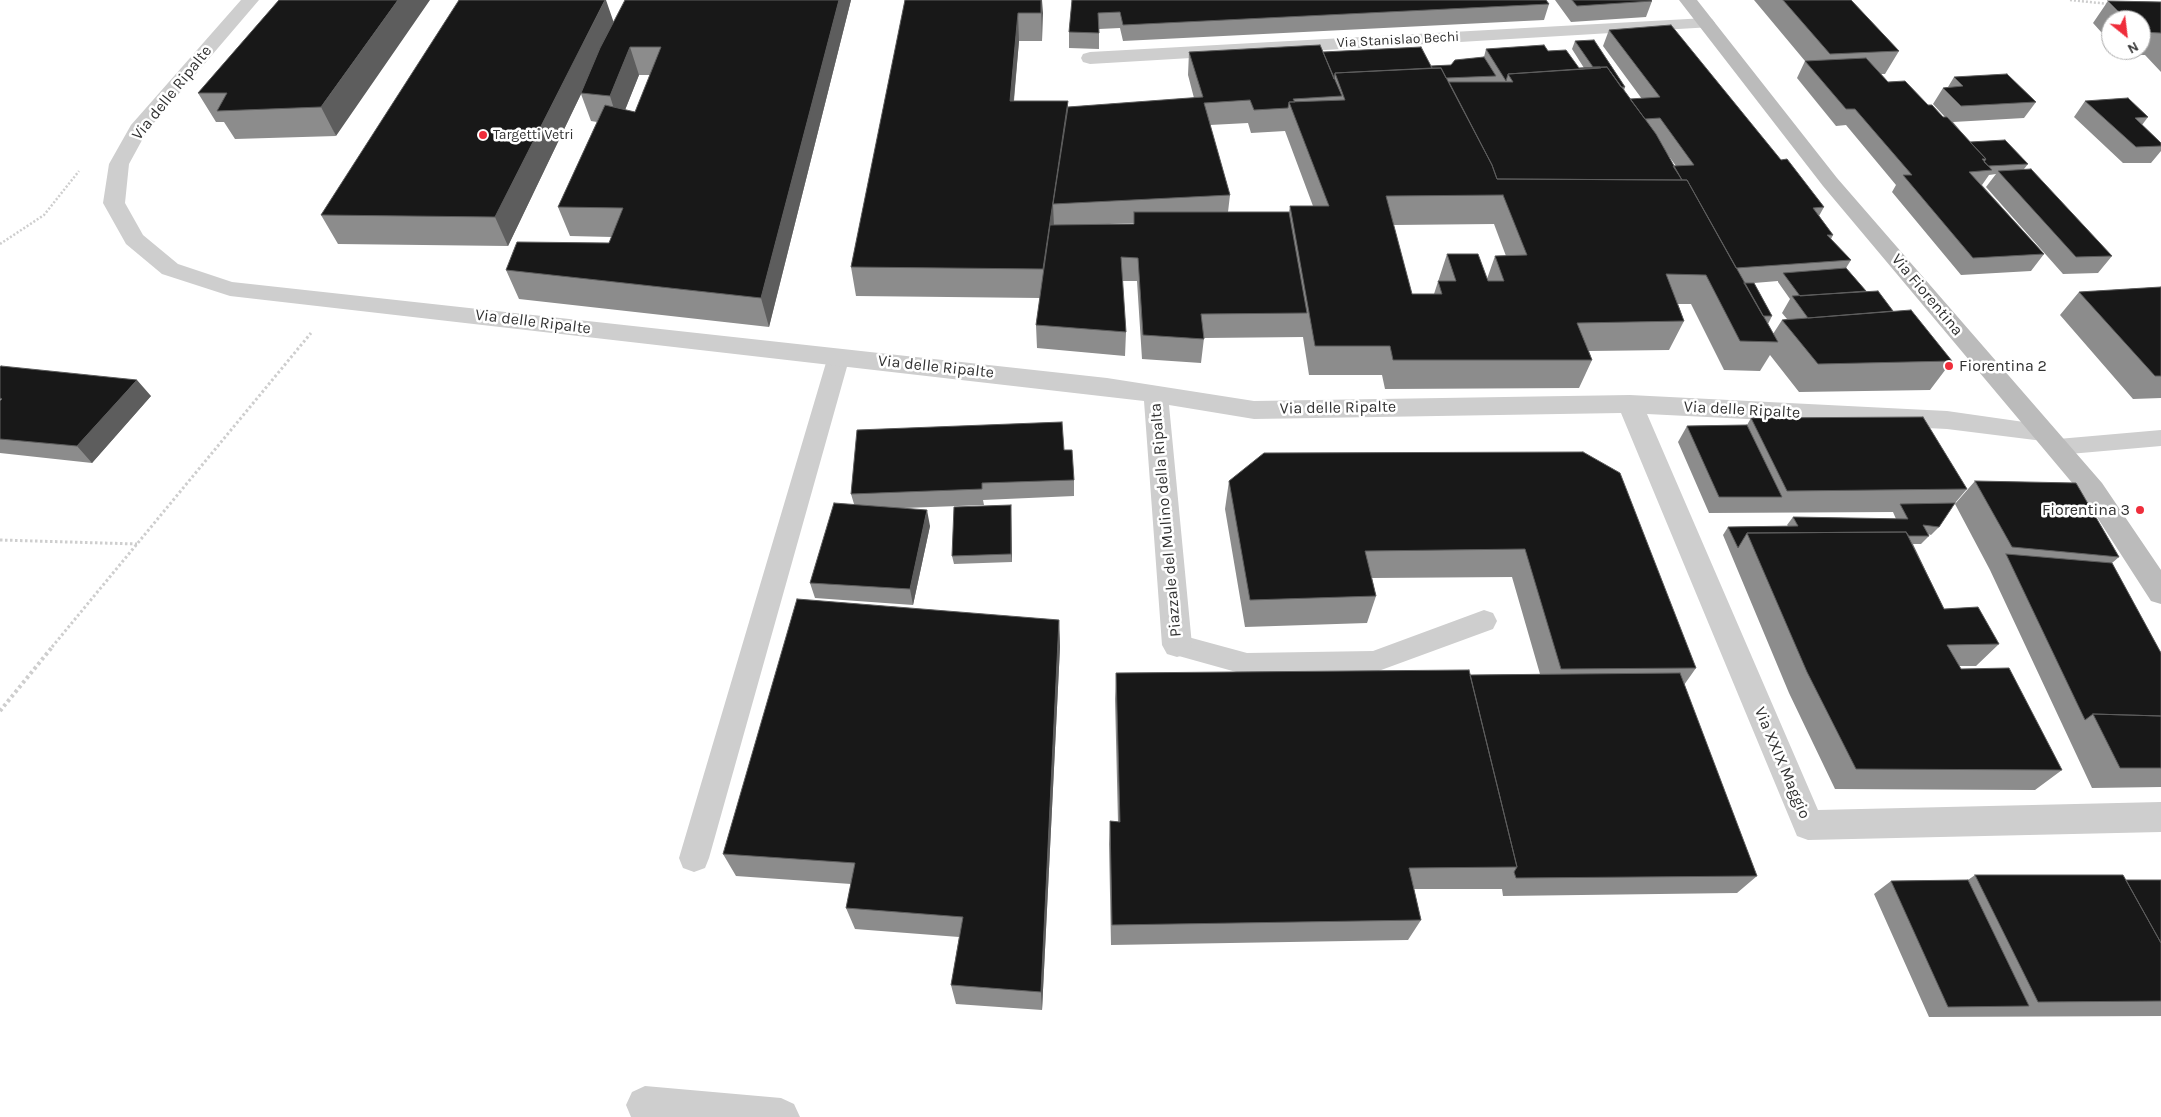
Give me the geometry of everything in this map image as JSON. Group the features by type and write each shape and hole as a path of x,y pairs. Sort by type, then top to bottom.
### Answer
{"street":[{"name":"Via delle Ripalte","path":"250,0 138,129 119,164 114,203 134,239 170,269 230,289 839,356 1156,394 1254,410 1630,404 1948,420 2051,439"},
{"name":"Via Fiorentina","path":"1688,0 1830,182 2093,490 2161,592"},
{"name":"Via Stanislao Bechi","path":"1090,58 1706,23"},
{"name":"Piazzale del Mulino della Ripalta","path":"1156,394 1177,645"},
{"name":"Via XXIX Maggio","path":"1630,404 1808,826 2161,817"},
{"path":"645,1105 782,1117"}],"lane":[{"path":"694,858 839,356"},
{"path":"2051,439 2161,438"},
{"path":"1177,645 1247,664 1373,662 1484,621"}],"path":[{"path":"2070,0 2116,5"},
{"path":"0,244 44,215 80,170"},
{"path":"0,711 316,326"},
{"path":"0,540 137,544"}],"building":[{"path":"279,0 398,0 321,107 217,111 227,93 198,93"},
{"name":"Targetti Vetri","path":"459,0 605,0 495,217 321,215"},
{"path":"625,0 839,0 761,298 506,270 517,242 609,243 623,208 558,207 605,105 635,112 661,47 630,47 610,96 581,93 600,48"},
{"path":"905,0 1041,0 1041,13 1018,13 1010,101 1068,101 1043,269 851,267"},
{"path":"1072,0 1546,0 1549,4 1123,25 1120,12 1098,13 1099,33 1069,32"},
{"path":"1572,0 1651,0 1652,1 1577,6"},
{"path":"1783,0 1851,0 1899,51 1830,54"},
{"path":"2108,1 2161,2 2161,33 2151,32 2151,10 2117,10"},
{"path":"1671,25 1781,160 1787,159 1824,207 1813,208 1833,235 1827,235 1851,260 1736,268 1687,180 1682,180 1673,166 1694,165 1660,118 1645,119 1630,99 1660,97 1609,30"},
{"path":"1594,40 1625,87 1621,87 1607,67 1593,67 1575,41"},
{"path":"1320,45 1342,96 1293,99 1295,102 1289,102 1288,108 1254,110 1250,100 1204,103 1230,195 1053,204 1068,107 1203,97 1189,52"},
{"path":"1544,45 1548,51 1566,50 1579,68 1601,68 1508,74 1506,81 1486,49"},
{"path":"1421,47 1432,68 1335,73 1334,79 1323,52"},
{"path":"1484,57 1496,76 1446,78 1441,68 1432,68 1431,66 1451,65 1455,60"},
{"path":"1866,58 1888,82 1905,81 1928,105 1932,105 1943,117 1947,117 1986,159 1982,159 1992,170 1969,172 2044,254 1973,258 1903,175 1912,175 1855,109 1846,109 1805,61"},
{"path":"1607,67 1656,134 1682,180 1497,179 1492,165 1449,82 1513,82 1508,74"},
{"path":"1441,68 1492,165 1497,179 1687,180 1778,342 1740,341 1706,275 1666,274 1684,321 1577,323 1592,360 1393,360 1390,346 1315,346 1290,206 1329,206 1289,102 1345,100 1335,73","holes":["1503,195 1527,255 1495,256 1504,281 1488,281 1478,254 1447,254 1456,281 1438,281 1442,294 1412,294 1386,196"]},
{"path":"2007,74 2036,102 1961,106 1943,88 1963,86 1954,77"},
{"path":"2128,98 2148,117 2135,118 2161,143 2161,146 2136,147 2085,101"},
{"path":"2005,140 2028,164 1988,166 1984,162 1986,159 1970,142"},
{"path":"2031,169 2112,256 2076,257 1998,171"},
{"path":"1134,212 1289,212 1307,313 1201,314 1204,339 1143,335 1138,258 1121,257 1126,332 1036,325 1050,225 1134,224"},
{"path":"1846,268 1866,291 1800,296 1783,273"},
{"path":"1744,283 1754,283 1772,316 1763,316"},
{"path":"2161,287 2161,376 2155,376 2079,292"},
{"path":"1878,291 1893,311 1808,318 1792,296"},
{"path":"1911,310 1952,361 1818,364 1782,320"},
{"path":"1,366 137,380 77,446 0,439"},
{"path":"1923,417 1967,489 1787,491 1751,418"},
{"path":"1062,422 1064,450 1072,450 1074,480 982,483 982,489 851,494 857,430"},
{"path":"1747,425 1782,497 1719,497 1687,426"},
{"path":"1583,452 1620,473 1696,668 1561,669 1525,549 1365,551 1376,596 1250,600 1229,481 1264,453"},
{"path":"1975,481 2076,483 2119,557 2012,547"},
{"path":"834,503 927,510 910,589 810,583"},
{"path":"1955,503 1939,527 1923,525 1929,536 1909,536 1906,532 1747,533 1738,548 1728,527 1798,526 1793,517 1908,519 1900,504"},
{"path":"1011,505 1011,554 952,556 954,507"},
{"path":"1906,532 1944,609 1978,607 1999,644 1947,645 1961,669 2009,668 2062,770 1856,769 1807,672 1747,533"},
{"path":"2006,554 2112,563 2161,653 2161,716 2093,714 2085,720"},
{"path":"797,599 1059,620 1041,992 951,985 963,917 846,908 855,863 723,854"},
{"path":"1469,670 1517,867 1409,868 1421,920 1112,925 1110,821 1120,822 1116,673"},
{"path":"1680,673 1757,876 1516,878 1514,872 1517,867 1470,675"},
{"path":"2093,714 2161,716 2161,768 2120,768"},
{"path":"1975,875 2123,875 2161,943 2161,1001 2038,1002"},
{"path":"1968,880 2029,1006 1948,1007 1891,881"},
{"path":"2126,880 2161,880 2161,943"}],"place":[{"name":"Targetti Vetri","path":"483,135"},
{"name":"Fiorentina 2","path":"1949,366"},
{"name":"Fiorentina 3","path":"2140,510"}]}
